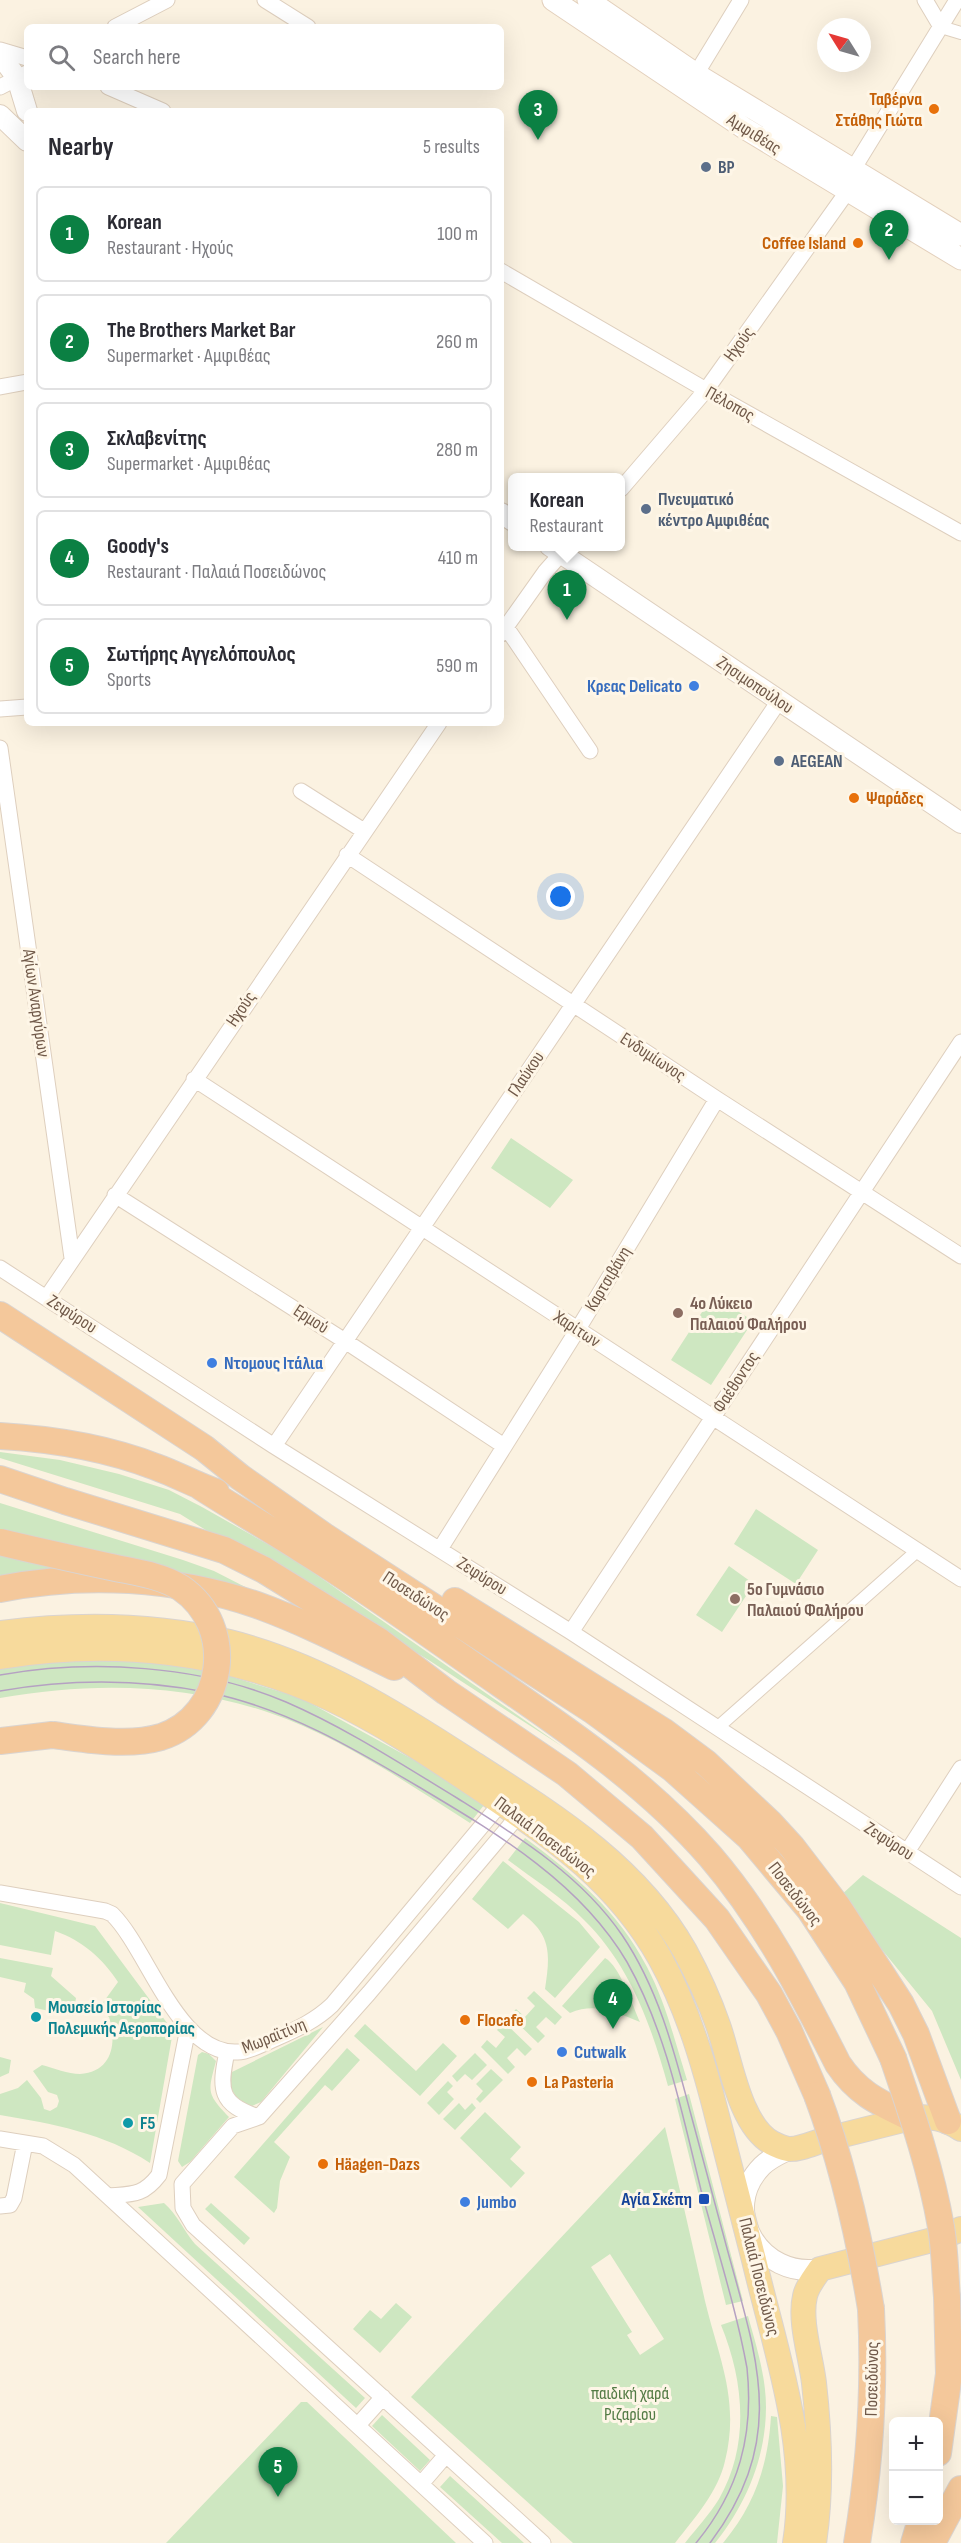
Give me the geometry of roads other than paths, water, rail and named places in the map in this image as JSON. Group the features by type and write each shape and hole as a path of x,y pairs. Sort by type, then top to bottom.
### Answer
{"highway":[{"name":"Ποσειδώνος","path":"0,1315 204,1448 324,1536 591,1710 657,1756 749,1837 810,1910 857,1982 893,2058 920,2137 942,2229 949,2374 943,2421"},
{"name":"Ποσειδώνος","path":"0,1436 54,1441 155,1466 201,1486 252,1504 324,1536"},
{"path":"204,1448 279,1487 479,1616 628,1708 724,1779 792,1847 838,1907 882,1973 916,2034 957,2125"},
{"name":"Ποσειδώνος","path":"0,1479 224,1550 264,1570 379,1641 446,1692 507,1731 591,1792 642,1838 694,1893 745,1957 769,1994 797,2048 818,2095 831,2132 860,2243 871,2309 873,2358 870,2459 857,2543"},
{"path":"201,1486 419,1628 595,1749 642,1788 684,1827 758,1918 790,1970 846,2076 869,2097 911,2118"},
{"path":"0,1542 169,1582 180,1587 198,1603 215,1635 218,1659 215,1682 198,1712 180,1727 159,1737 136,1741 52,1736 0,1741"},
{"name":"Ποσειδώνος","path":"0,1589 79,1579 162,1583 195,1590 255,1605 291,1619 446,1692"},
{"path":"932,2543 961,2489"},
{"path":"914,2543 919,2525"}],"main road":[{"name":"Αμφιθέας","path":"553,0 686,91 847,192 961,259"},
{"name":"Αμφιθέας","path":"588,0 696,74 852,171 961,235"},
{"name":"Παλαιά Ποσειδώνος","path":"0,1633 78,1626 117,1626 194,1635 231,1643 304,1667 405,1719 516,1802 596,1875 630,1914 659,1956 682,2003 700,2052 769,2316 796,2440 800,2513 795,2543"},
{"name":"Παλαιά Ποσειδώνος","path":"0,1657 41,1651 115,1649 171,1653 227,1661 299,1685 332,1699 590,1842 658,1911 698,1975 719,2027 751,2122 767,2139 790,2150"},
{"path":"790,2150 911,2118 929,2116 957,2125"},
{"path":"820,2269 940,2238 961,2229"},
{"name":"Παλαιά Ποσειδώνος","path":"814,2543 818,2517 818,2429 814,2382 803,2311 807,2289 820,2269"}],"street":[{"path":"121,24 166,0"},
{"path":"265,0 303,24"},
{"path":"696,74 741,0"},
{"path":"925,0 941,27 961,33"},
{"path":"852,171 957,0"},
{"path":"0,52 24,57"},
{"path":"0,52 15,79 26,108"},
{"path":"115,90 156,108"},
{"path":"0,115 24,138"},
{"name":"Ηχούς","path":"625,484 706,390 847,192"},
{"name":"Πέλοπος","path":"504,273 706,390 961,533"},
{"path":"0,387 24,383"},
{"path":"504,629 559,551"},
{"name":"Ζησιμοπούλου","path":"563,551 961,823"},
{"path":"504,631 590,751"},
{"name":"Γλαύκου","path":"274,1446 778,700"},
{"path":"0,709 24,707"},
{"name":"Ηχούς","path":"47,1298 194,1079 437,726"},
{"name":"Αγίων Αναργύρων","path":"0,748 72,1258"},
{"path":"301,791 364,831"},
{"name":"Ενδυμίωνος","path":"347,855 717,1099 961,1256"},
{"name":"Φαέθοντος","path":"571,1632 961,1042"},
{"name":"Χαρίτων","path":"194,1079 961,1579"},
{"name":"Καρτσιβάνη","path":"440,1549 578,1329 717,1099"},
{"name":"Ερμού","path":"115,1195 345,1341 504,1446"},
{"name":"Ζεφύρου","path":"0,1268 274,1446 571,1632 961,1887"},
{"path":"717,1728 917,1551"},
{"path":"907,1852 961,1768"},
{"name":"Μωραϊτίνη","path":"0,1893 112,1914 188,2028 206,2043 227,2052 246,2051 304,2026 319,2017 516,1802"},
{"name":"Μωραϊτίνη","path":"182,2184 233,2127 259,2117 357,2007 516,1802"},
{"path":"342,1994 357,2007"},
{"path":"108,2196 138,2193 150,2187 159,2175 188,2028"},
{"path":"227,2052 222,2077 225,2097 236,2108 259,2117"},
{"path":"0,2139 43,2146 74,2165 485,2543"},
{"path":"0,2206 10,2205 14,2198 24,2144"},
{"path":"790,2150 768,2161 752,2181 746,2199 746,2225 760,2249 773,2261 798,2271 820,2269"},
{"path":"159,2175 182,2184 183,2208 193,2225 543,2543"},
{"path":"358,2425 383,2397"},
{"path":"421,2484 446,2455"}],"tram line":[{"path":"0,1675 71,1667 145,1669 218,1680 286,1702 373,1747 525,1842 568,1875 606,1913 635,1955 664,2020 737,2283 755,2359 759,2395 758,2431 750,2467 735,2504 710,2543"},
{"path":"0,1691 52,1684 106,1682 159,1685 185,1688 239,1700 293,1719 369,1758 506,1841 561,1884 586,1907 608,1933 641,1988 663,2044 732,2301 747,2368 748,2416 740,2461 723,2503 696,2543"}],"place":[{"name":"Ταβέρνα Στάθης Γιώτα","path":"934,109"},
{"name":"Σκλαβενίτης","path":"538,140"},
{"name":"BP","path":"706,167"},
{"name":"Coffee Island","path":"858,243"},
{"name":"The Brothers Market Bar","path":"889,260"},
{"name":"Πνευματικό κέντρο Αμφιθέας","path":"646,509"},
{"name":"Korean","path":"567,620"},
{"name":"Κρεας Delicato","path":"694,686"},
{"name":"AEGEAN","path":"779,761"},
{"name":"Ψαράδες","path":"854,798"},
{"name":"4ο Λύκειο Παλαιού Φαλήρου","path":"678,1313"},
{"name":"Ντομους Ιτάλια","path":"212,1363"},
{"name":"5ο Γυμνάσιο Παλαιού Φαλήρου","path":"735,1599"},
{"name":"Μουσείο Ιστορίας Πολεμικής Αεροπορίας","path":"36,2017"},
{"name":"Flocafe","path":"465,2020"},
{"name":"Goody's","path":"613,2029"},
{"name":"Cutwalk","path":"562,2052"},
{"name":"La Pasteria","path":"532,2082"},
{"name":"F5","path":"128,2123"},
{"name":"Häagen-Dazs","path":"323,2164"},
{"name":"Αγία Σκέπη","path":"704,2199"},
{"name":"Jumbo","path":"465,2202"},
{"name":"Σωτήρης Αγγελόπουλος","path":"278,2497"}],"park label":[{"name":"παιδική χαρά Ριζαρίου","path":"630,2403"}]}
